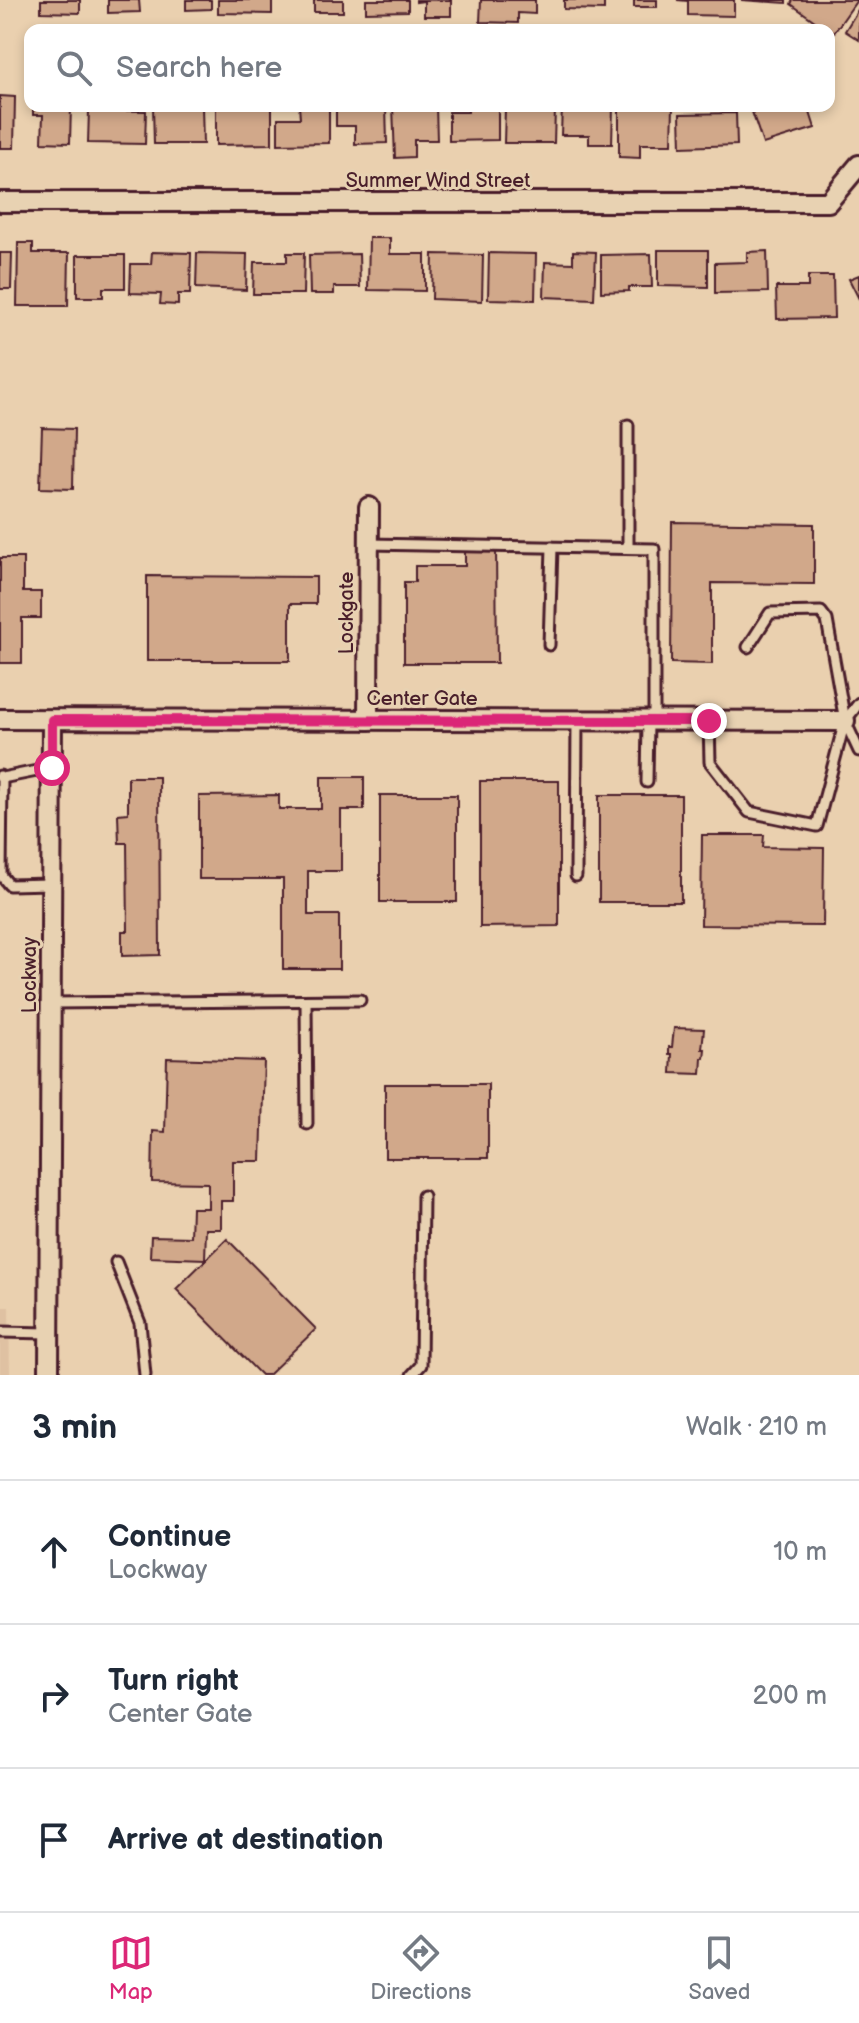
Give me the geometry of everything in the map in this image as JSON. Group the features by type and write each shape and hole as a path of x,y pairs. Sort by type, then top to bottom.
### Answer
{"street":[{"name":"Summer Wind Street","path":"0,202 828,202 859,165"},
{"name":"Lockgate","path":"368,720 369,507"},
{"name":"Center Gate","path":"0,719 845,721"},
{"name":"Lockway","path":"49,1375 52,720"}],"lane":[{"path":"628,425 628,548"},
{"path":"368,544 654,549 647,782"},
{"path":"549,645 552,547"},
{"path":"748,647 770,613 821,612 827,620 845,721 859,751"},
{"path":"709,721 710,762 749,812 817,826 845,721 859,703"},
{"path":"576,876 577,720"},
{"path":"51,884 9,885 1,875 1,777 52,768"},
{"path":"51,1003 360,1000"},
{"path":"306,1001 307,1124"},
{"path":"412,1375 421,1365 423,1196"},
{"path":"116,1262 140,1323 145,1375"},
{"path":"0,1332 49,1333"}],"shaded area":[{"path":"0,1307 9,1307 10,1375 0,1375"}],"building":[{"path":"41,0 80,0 80,13 41,12"},
{"path":"108,0 139,0 140,12 108,13"},
{"path":"186,0 211,0 211,9 186,10"},
{"path":"218,0 272,0 272,14 218,13"},
{"path":"314,0 343,0 343,12 314,12"},
{"path":"366,0 408,0 408,11 366,12"},
{"path":"416,0 451,0 451,16 424,16 424,1"},
{"path":"481,0 535,0 535,14 518,13 518,23 480,22"},
{"path":"564,0 604,0 604,10 564,9"},
{"path":"634,0 657,0 657,7 634,7"},
{"path":"677,0 734,0 734,16 688,15 688,1"},
{"path":"741,0 786,0 786,3"},
{"path":"793,0 857,0 835,31 835,24 819,24 791,4"},
{"path":"859,8 859,40 845,31"},
{"path":"0,96 15,97 14,148 0,148"},
{"path":"33,112 71,112 70,143 42,142 43,115 33,115"},
{"path":"89,112 146,112 145,144 88,143"},
{"path":"153,112 202,112 203,144 154,144"},
{"path":"216,112 272,112 272,144 216,145"},
{"path":"300,112 329,112 329,143 278,144 278,118 300,118"},
{"path":"336,112 386,112 387,143 355,144 355,126 336,126"},
{"path":"393,112 436,112 437,140 414,140 414,157 395,158"},
{"path":"449,112 498,112 498,140 449,141"},
{"path":"505,112 555,112 554,143 504,143"},
{"path":"562,112 613,112 612,144 589,144 589,135 561,135"},
{"path":"619,112 673,112 672,144 640,144 640,158 619,157"},
{"path":"752,112 810,112 815,128 763,144"},
{"path":"736,113 737,145 681,147 680,114"},
{"path":"369,238 390,238 390,254 425,254 425,291 368,290"},
{"path":"18,243 33,243 33,253 69,253 68,306 17,306"},
{"path":"658,250 708,250 708,287 658,286"},
{"path":"573,251 596,252 594,299 544,297 545,262 573,263"},
{"path":"767,251 768,292 715,293 715,263 747,262 747,252"},
{"path":"152,252 191,253 190,294 178,294 178,305 160,304 161,294 130,293 131,264 151,264"},
{"path":"0,253 12,253 11,289 0,289"},
{"path":"197,253 247,254 246,290 196,288"},
{"path":"287,253 304,253 303,294 253,294 254,262 287,262"},
{"path":"489,253 536,254 535,300 488,299"},
{"path":"359,254 360,287 334,287 334,294 310,294 309,255"},
{"path":"433,254 483,255 482,301 432,299"},
{"path":"651,254 652,287 601,292 601,255"},
{"path":"77,255 125,255 125,288 103,288 103,297 77,297"},
{"path":"859,275 859,299 849,279"},
{"path":"808,276 833,276 834,318 777,319 776,287 808,287"},
{"path":"42,428 74,429 73,489 40,488"},
{"path":"672,522 814,524 814,584 712,583 712,664 671,663"},
{"path":"465,548 496,548 497,663 404,663 404,582 415,582 415,566 465,566"},
{"path":"0,558 23,558 23,592 41,592 41,618 22,618 22,663 0,663"},
{"path":"147,576 316,577 316,604 290,604 290,661 147,661"},
{"path":"128,777 159,777 160,955 122,956 122,931 128,931 127,843 119,843 118,814 128,813"},
{"path":"321,777 364,777 364,810 341,810 341,871 308,871 308,915 339,915 339,969 283,969 283,879 199,879 199,796 279,795 279,809 321,809"},
{"path":"480,781 559,781 559,926 480,927"},
{"path":"380,795 457,795 457,902 380,902"},
{"path":"599,795 681,795 681,902 599,902"},
{"path":"702,835 764,835 763,847 824,848 823,926 701,925"},
{"path":"674,1028 704,1029 701,1074 671,1073 672,1054 669,1054 669,1047 672,1047"},
{"path":"167,1058 264,1061 261,1161 233,1161 233,1201 221,1201 221,1229 206,1229 205,1259 150,1257 151,1236 191,1237 192,1208 208,1208 208,1183 152,1182 153,1131 165,1132"},
{"path":"385,1084 488,1084 488,1158 385,1158"},
{"path":"227,1239 316,1329 268,1375 261,1375 176,1289"}],"route":[{"path":"52,768 52,720 709,721"}]}
